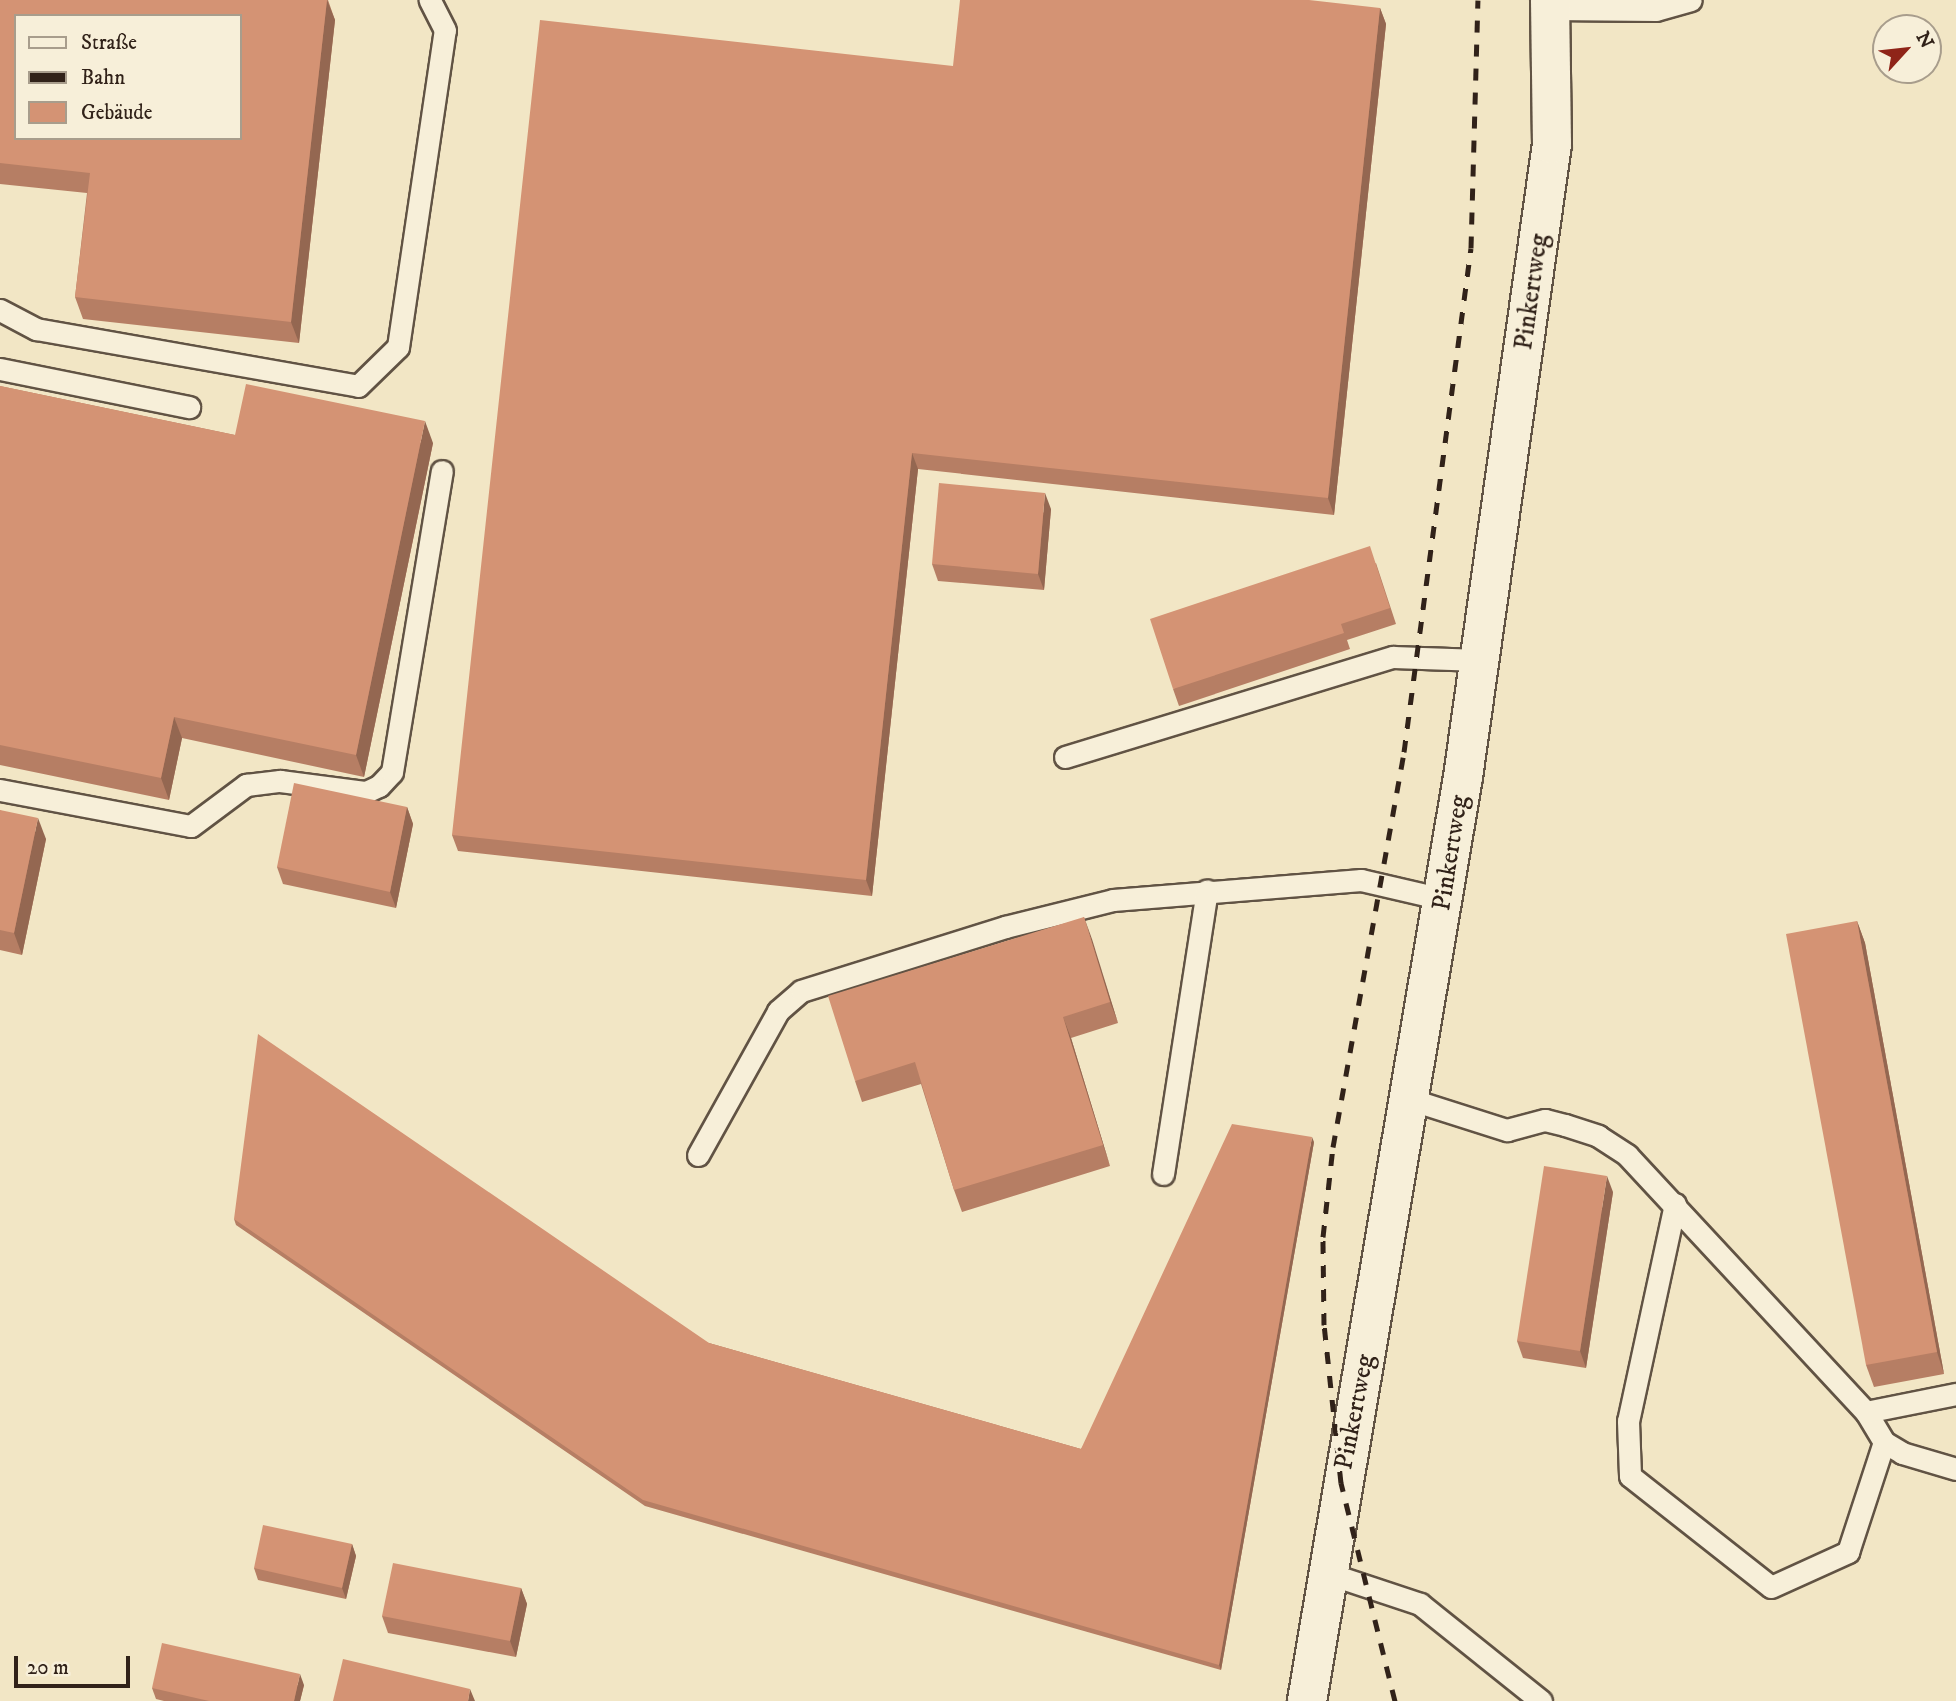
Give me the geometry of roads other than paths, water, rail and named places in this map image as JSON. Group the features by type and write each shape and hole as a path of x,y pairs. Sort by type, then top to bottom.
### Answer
{"street":[{"name":"Pinkertweg","path":"1307,1701 1443,900 1480,660 1552,144 1550,4"}],"lane":[{"path":"0,310 36,329 358,386 398,347 445,30 430,0"},
{"path":"1550,4 1656,10 1691,0"},
{"path":"0,369 189,407"},
{"path":"0,790 191,826 246,785 280,781 366,792 379,786 392,772 442,471"},
{"path":"1066,757 1393,657 1480,660"},
{"path":"698,1155 778,1011 801,991 1005,927 1113,900 1207,890 1361,880 1443,900"},
{"path":"1163,1174 1207,890"},
{"path":"1409,1099 1507,1130 1545,1120 1598,1136 1627,1155 1866,1412 1884,1441 1902,1453 1956,1469"},
{"path":"1675,1204 1628,1421 1630,1476 1771,1587 1848,1552 1884,1441"},
{"path":"1866,1412 1956,1394"},
{"path":"1327,1573 1420,1604 1541,1701"}],"railway":[{"path":"1395,1701 1341,1483 1324,1325 1323,1237 1333,1147 1404,752 1471,248 1478,0"}]}
